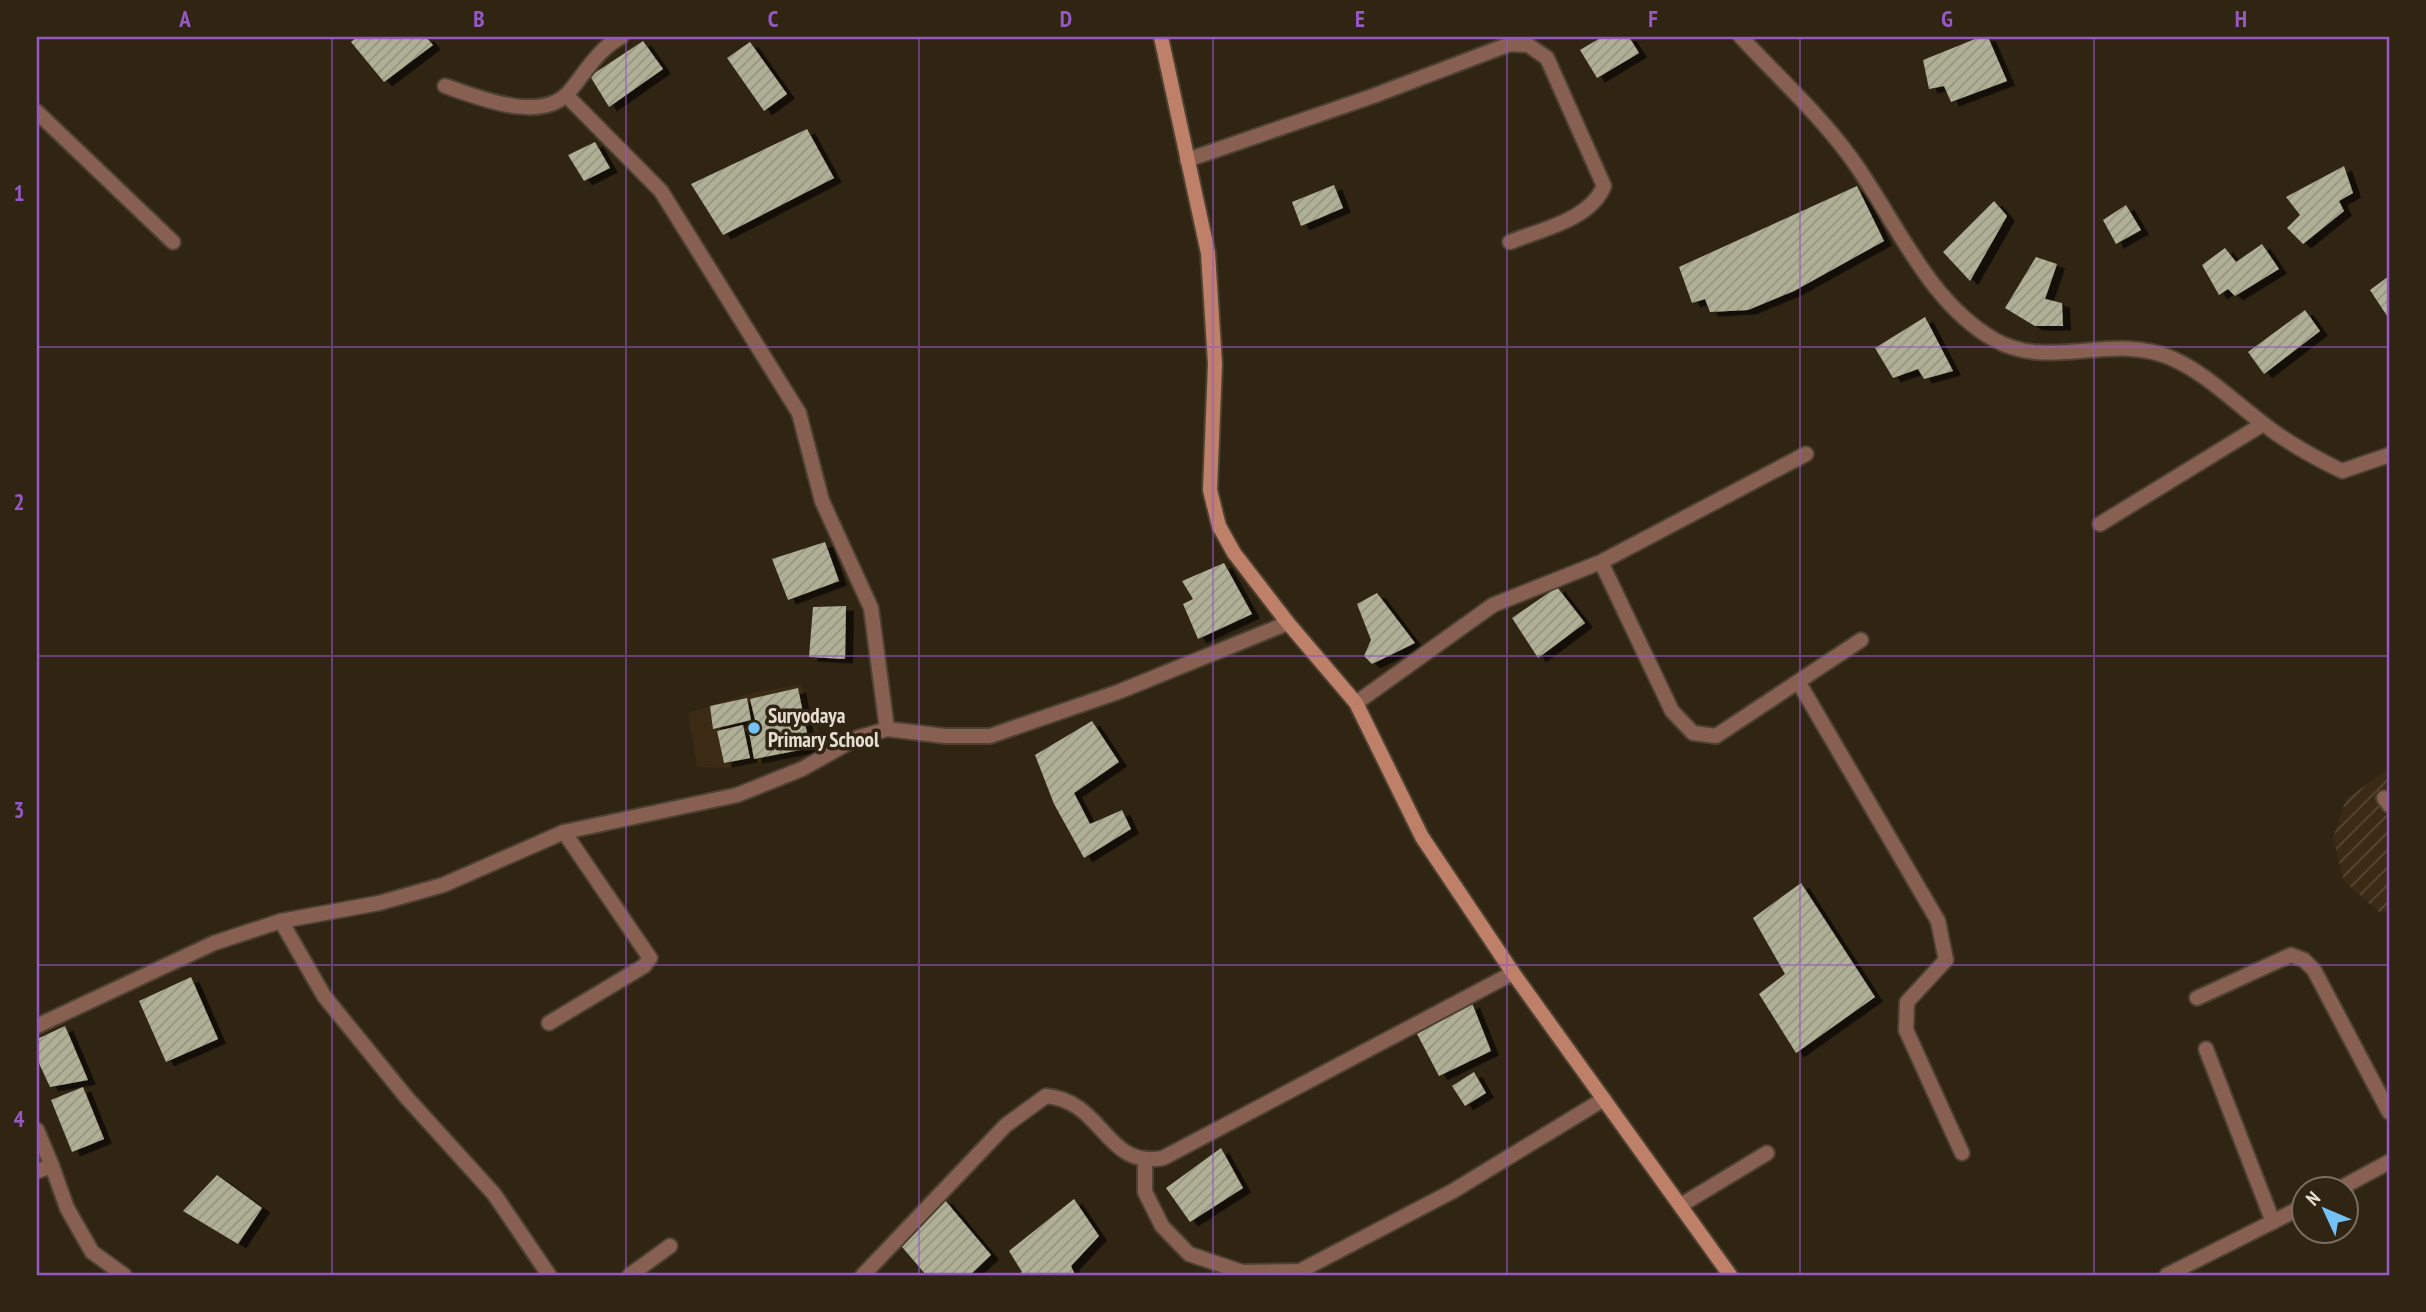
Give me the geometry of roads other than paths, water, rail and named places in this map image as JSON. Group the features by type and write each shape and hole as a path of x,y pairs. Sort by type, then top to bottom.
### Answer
{"street":[{"path":"445,86 506,107 540,106 566,95 593,59 621,37"},
{"path":"1161,37 1208,253 1215,364 1210,490 1219,526 1229,544 1288,623 1356,703 1422,837 1513,973 1730,1275"},
{"path":"1741,37 1813,112 1851,158 1902,237 1954,307 1995,340 2038,355 2092,348 2137,349 2169,357 2204,377 2263,424 2307,454 2342,471 2389,455"},
{"path":"1187,160 1373,96 1510,44 1528,45 1547,58 1604,186 1599,198 1583,212 1510,242"},
{"path":"566,95 661,191 799,413 822,501 871,608 887,729"},
{"path":"37,112 173,242"},
{"path":"2100,523 2263,424"},
{"path":"1356,703 1493,605 1601,562 1805,454"},
{"path":"1601,562 1672,711 1693,733 1716,736 1861,640"},
{"path":"37,1026 214,943 281,921 379,903 443,885 564,832 737,795 802,769 857,738 887,729 945,736 990,736 1118,692 1288,623"},
{"path":"1799,683 1938,921 1946,960 1907,1002 1906,1030 1962,1153"},
{"path":"549,1024 644,966 650,958 564,832"},
{"path":"281,921 324,996 407,1098 494,1194 549,1275"},
{"path":"2197,998 2291,955 2304,960 2314,971 2389,1112"},
{"path":"863,1275 1006,1125 1046,1096 1064,1097 1079,1105 1128,1156 1145,1162 1164,1158 1513,973"},
{"path":"2206,1049 2273,1222"},
{"path":"1145,1162 1145,1192 1162,1226 1189,1254 1242,1272 1300,1271 1453,1191 1604,1099"},
{"path":"37,1129 67,1208 92,1252 124,1275"},
{"path":"1681,1205 1767,1153"},
{"path":"2360,1177 2389,1162"},
{"path":"37,1171 52,1166"},
{"path":"2167,1275 2290,1213"},
{"path":"630,1275 670,1246"}],"place":[{"name":"Suryodaya Primary School","path":"754,728"}]}
